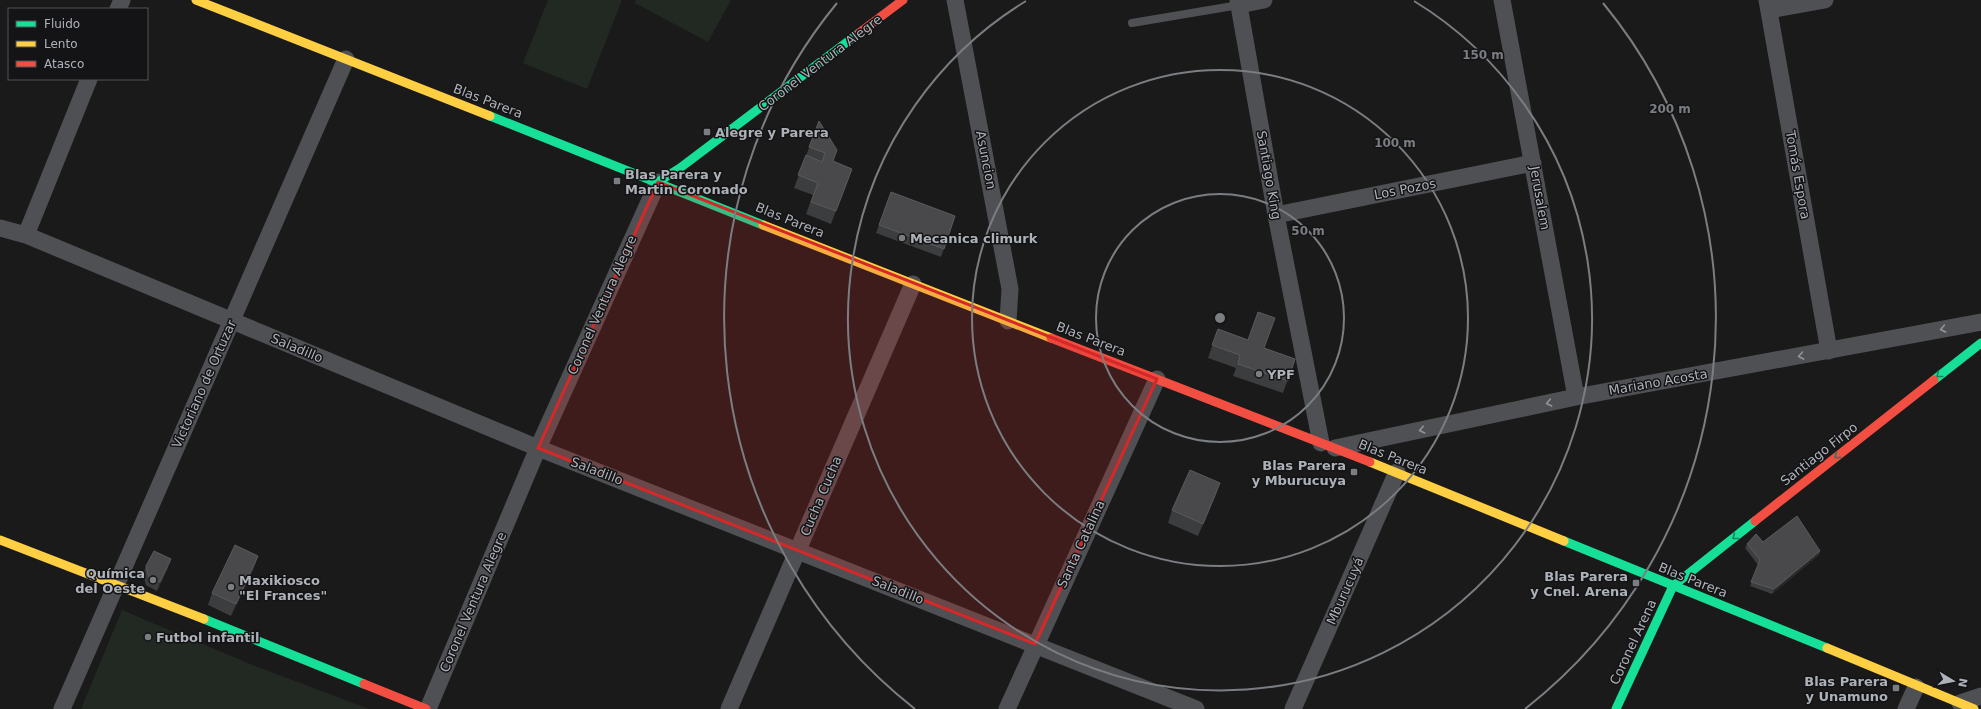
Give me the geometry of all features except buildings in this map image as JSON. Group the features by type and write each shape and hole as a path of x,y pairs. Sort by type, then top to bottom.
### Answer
{"main road":[{"name":"Blas Parera","path":"196,0 913,284 1397,472 1916,687 1967,706"},
{"name":"Coronel Ventura Alegre","path":"658,182 680,168 903,0"},
{"name":"Santiago Firpo","path":"1673,586 1981,342"},
{"path":"0,540 116,584 427,709"},
{"name":"Coronel Arena","path":"1616,709 1673,586"}],"street":[{"name":"Asuncion","path":"955,0 1010,289 1008,321"},
{"path":"1239,2 1264,0"},
{"name":"Jerusalem","path":"1502,0 1576,397"},
{"path":"1768,5 1825,0"},
{"name":"Santiago King","path":"1239,2 1276,215 1328,445"},
{"name":"Tomás Espora","path":"1768,5 1829,350"},
{"name":"Victoriano de Ortuzar","path":"62,709 346,59"},
{"path":"26,236 90,80"},
{"name":"Los Pozos","path":"1276,215 1533,163"},
{"name":"Coronel Ventura Alegre","path":"427,709 538,448 658,182"},
{"name":"Saladillo","path":"0,228 26,236 232,320 538,448 1196,709"},
{"name":"Cucha Cucha","path":"729,709 913,284"},
{"name":"Mariano Acosta","path":"1328,445 1576,397 1981,322"},
{"name":"Santa Catalina","path":"1006,709 1157,379"},
{"name":"Mburucuyá","path":"1293,709 1397,472"},
{"path":"1906,709 1916,687"},
{"path":"1967,706 1981,696"}],"lane":[{"path":"1132,23 1239,2"}],"highlighted area":[{"path":"658,182 1157,379 1035,644 538,448"}],"shaded area":[{"path":"548,0 622,0 587,89 523,63"},
{"path":"636,0 731,0 708,42 635,3"},
{"name":"Futbol infantil","path":"122,610 250,664 369,709 81,709"}],"traffic: fast":[{"path":"658,182 680,168 859,33"},
{"path":"490,116 763,225"},
{"path":"1934,380 1981,343"},
{"path":"1616,709 1673,586 1755,521"},
{"path":"1564,541 1827,648"},
{"path":"204,619 364,684"}],"traffic: slow":[{"path":"196,0 490,116"},
{"path":"763,225 1051,338"},
{"path":"1370,462 1564,541"},
{"path":"0,540 204,619"},
{"path":"1827,648 1974,709"}],"traffic: jam":[{"path":"859,33 903,0"},
{"path":"1051,338 1370,462"},
{"path":"1755,521 1934,380"},
{"path":"364,684 426,709"}],"place":[{"name":"Alegre y Parera","path":"707,132"},
{"name":"Blas Parera y Martin Coronado","path":"617,181"},
{"name":"Mecanica climurk","path":"902,238"},
{"name":"YPF","path":"1259,374"},
{"name":"Blas Parera y Mburucuya","path":"1354,472"},
{"name":"Química del Oeste","path":"153,580"},
{"name":"Blas Parera y Cnel. Arena","path":"1636,583"},
{"name":"Maxikiosco \"El Frances\"","path":"231,587"},
{"name":"Futbol infantil","path":"148,637"},
{"name":"Blas Parera y Unamuno","path":"1896,688"}]}
